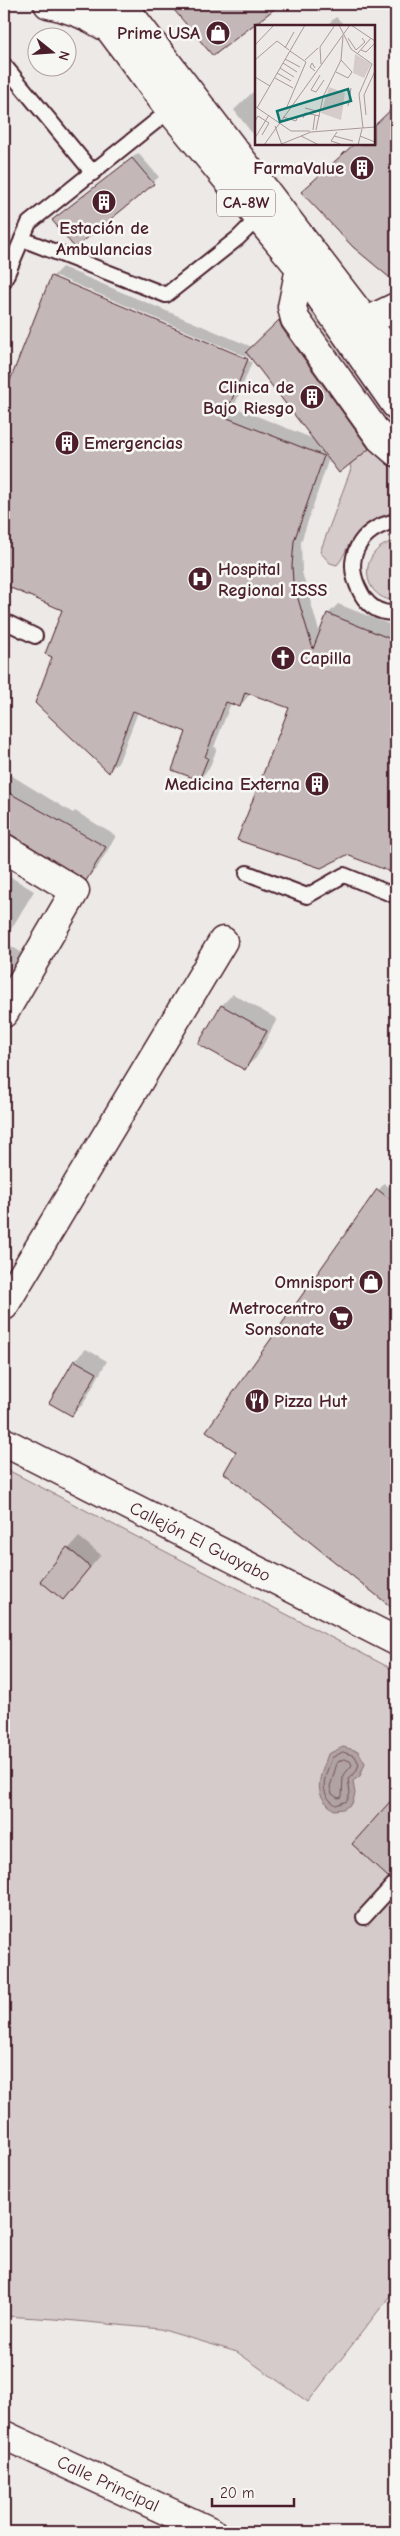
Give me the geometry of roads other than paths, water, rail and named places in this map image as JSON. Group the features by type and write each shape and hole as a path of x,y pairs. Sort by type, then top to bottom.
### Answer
{"street":[{"path":"48,4 72,9 89,16 111,31"},
{"name":"CA-8W","path":"91,4 170,110 300,268 396,404"},
{"name":"CA-8W","path":"122,4 396,361"},
{"path":"300,268 292,307 295,319 381,439 396,452"},
{"path":"367,321 396,307"},
{"path":"4,848 75,891 4,1013"},
{"path":"4,1306 223,941"},
{"name":"Callejón El Guayabo","path":"4,1442 396,1641"},
{"name":"Calle Principal","path":"4,2435 212,2532"}],"lane":[{"path":"4,65 93,173"},
{"path":"4,281 28,223 170,110"},
{"path":"22,239 166,296 238,238 258,218"},
{"path":"396,521 385,524 363,537 354,556 352,578 364,599 379,611 396,614"},
{"path":"4,621 35,636"},
{"path":"246,873 306,896 344,875 396,896"},
{"path":"364,1917 396,1882"}],"water":[{"path":"343,1747 358,1751 365,1763 360,1776 353,1781 355,1794 352,1804 343,1809 334,1810 322,1797 319,1785 320,1778 328,1754"}],"place":[{"name":"Prime USA","path":"218,33"},
{"name":"FarmaValue","path":"362,168"},
{"name":"Estación de Ambulancias","path":"104,202"},
{"name":"Clinica de Bajo Riesgo","path":"312,397"},
{"name":"Emergencias","path":"67,443"},
{"name":"Hospital Regional ISSS","path":"200,579"},
{"name":"Capilla","path":"283,658"},
{"name":"Medicina Externa","path":"317,784"},
{"name":"Omnisport","path":"371,1282"},
{"name":"Metrocentro Sonsonate","path":"341,1318"},
{"name":"Pizza Hut","path":"257,1401"}]}
